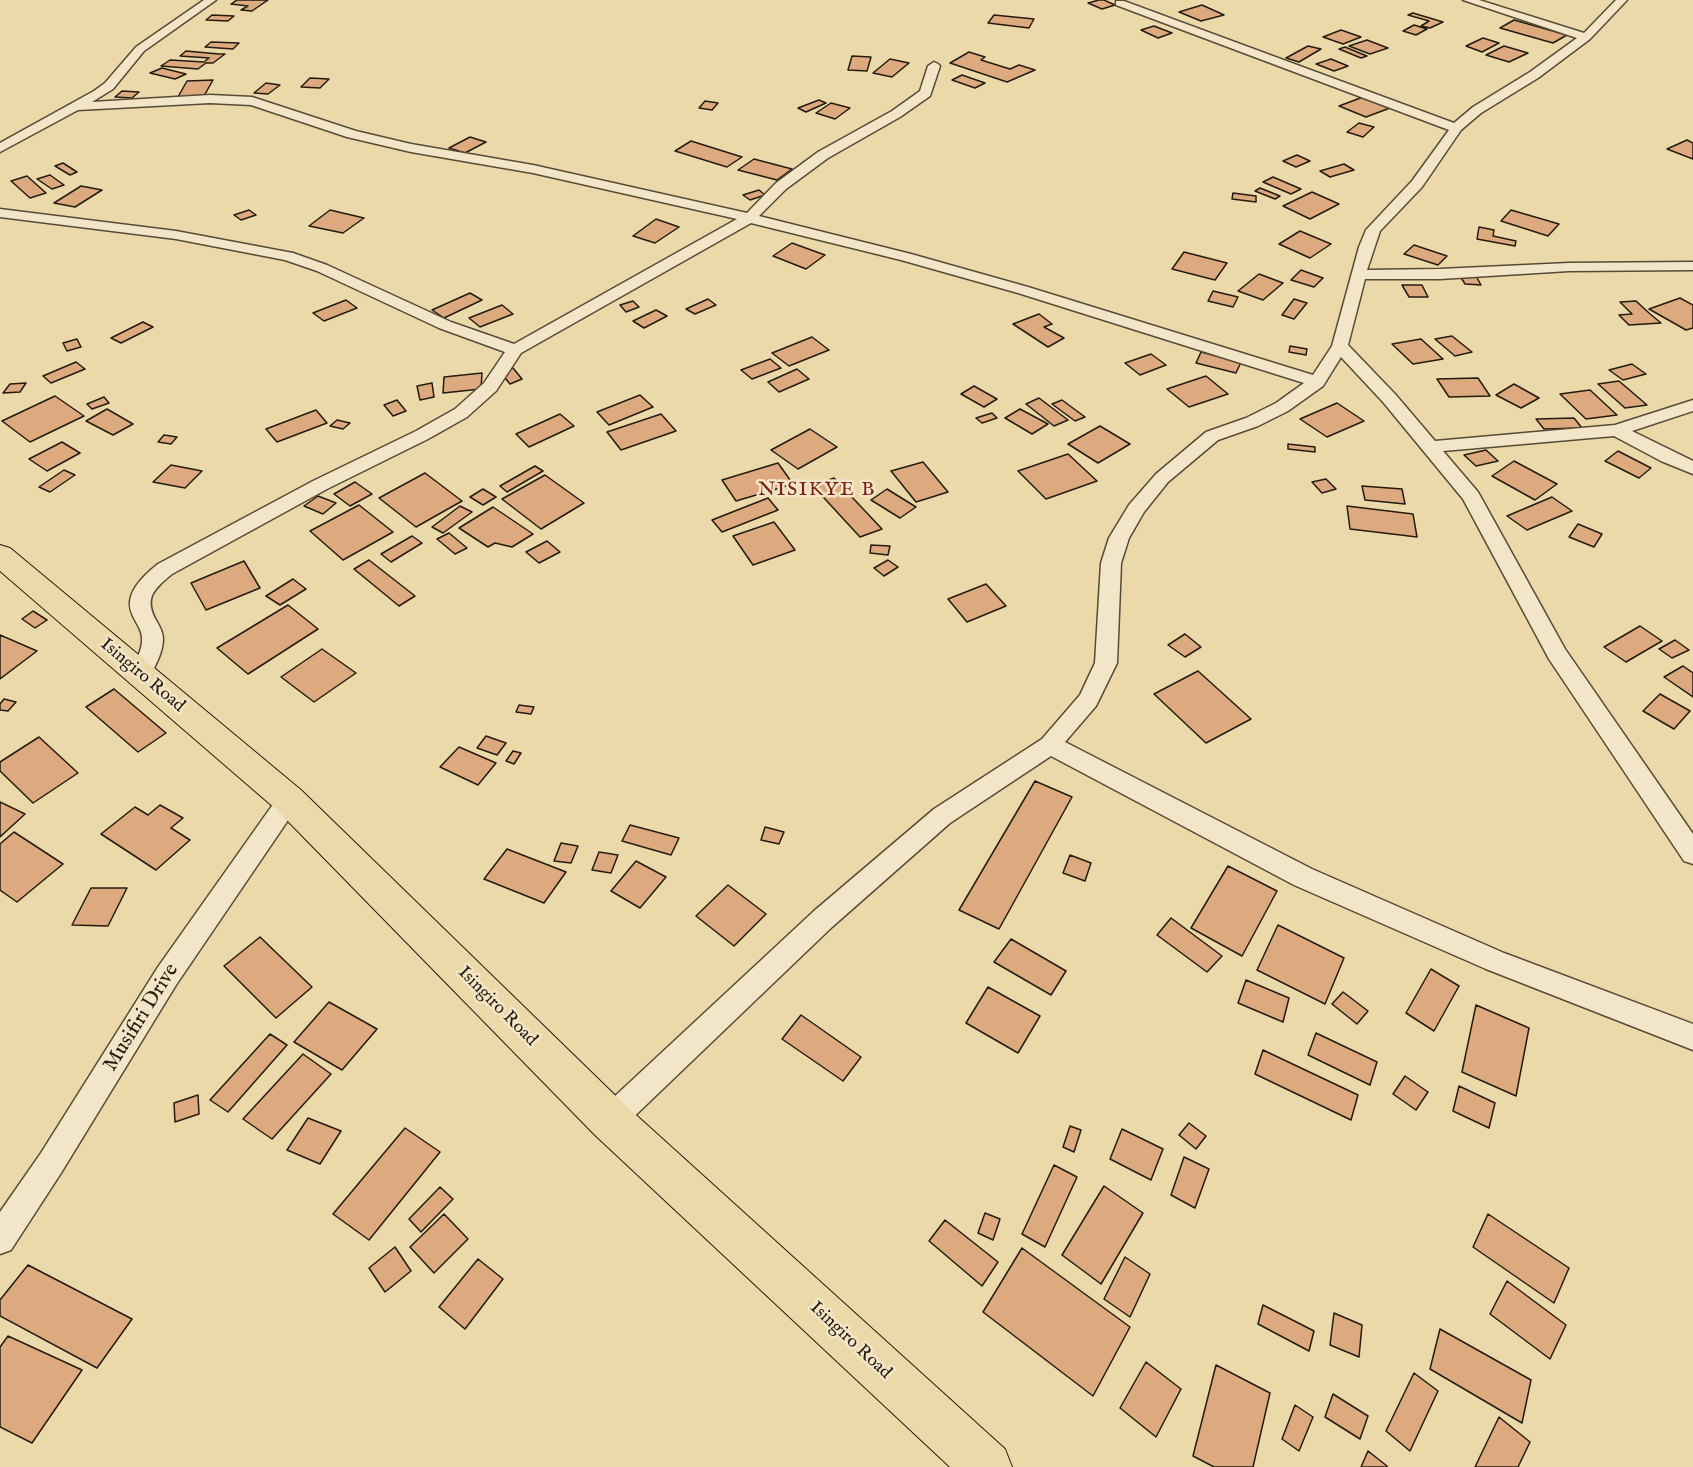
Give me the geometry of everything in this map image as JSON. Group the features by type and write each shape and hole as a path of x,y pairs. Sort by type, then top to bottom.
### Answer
{"main road":[{"name":"Isingiro Road","path":"0,555 289,800 610,1120 987,1467"}],"street":[{"path":"0,148 109,86 140,49 211,0"},
{"path":"1468,0 1586,37"},
{"path":"610,1120 823,919 942,816 1050,745 1088,700 1106,663 1111,563 1119,538 1136,509 1162,478 1212,436 1252,422 1282,407 1317,382 1340,346 1373,230 1417,184 1456,128 1477,110 1534,75 1586,37 1622,0"},
{"path":"1120,3 1456,128"},
{"path":"140,674 151,649 153,634 140,609 142,593 165,569 461,413 490,387 515,350 751,217 781,186 823,155 896,114 926,93 934,66"},
{"path":"71,107 210,99 252,101 352,134 411,148 533,169 751,217 1012,287 1317,382"},
{"path":"0,213 176,235 288,256 322,268 445,326 515,350"},
{"path":"1359,275 1440,274 1569,267 1693,266"},
{"path":"1340,346 1432,447 1471,496 1557,654 1693,854"},
{"path":"1432,447 1617,430 1693,405"},
{"path":"1617,430 1693,468"},
{"path":"1050,745 1303,877 1496,962 1693,1036"},
{"name":"Musifiri Drive","path":"0,1239 167,976 289,800"}],"building":[{"path":"237,0 268,0 252,11 241,10 248,6 231,4"},
{"path":"1099,0 1115,5 1102,9 1088,3"},
{"path":"1202,5 1224,15 1201,21 1179,12"},
{"path":"1413,13 1443,22 1430,28 1421,26 1429,21 1408,15"},
{"path":"212,15 234,16 228,21 206,20"},
{"path":"994,15 1034,19 1029,28 988,23"},
{"path":"1514,20 1567,35 1553,43 1500,28"},
{"path":"1414,25 1427,29 1416,35 1403,31"},
{"path":"1154,26 1172,33 1158,38 1141,30"},
{"path":"1341,30 1361,37 1343,44 1323,37"},
{"path":"1483,38 1499,43 1482,52 1466,46"},
{"path":"1367,40 1388,48 1370,54 1349,46"},
{"path":"211,42 239,43 233,49 205,47"},
{"path":"1308,46 1321,49 1299,62 1286,58"},
{"path":"1504,46 1528,53 1509,62 1486,55"},
{"path":"1345,47 1367,56 1361,58 1339,49"},
{"path":"186,51 225,54 213,63 206,63 198,69 161,66 170,60 204,62 209,58 180,56"},
{"path":"969,52 985,57 981,60 1010,69 1019,65 1035,70 1007,82 950,63"},
{"path":"852,56 871,57 867,71 848,70"},
{"path":"890,59 909,63 892,77 873,73"},
{"path":"1331,59 1348,66 1334,71 1316,64"},
{"path":"162,68 186,74 175,79 150,73"},
{"path":"962,75 985,83 975,88 952,80"},
{"path":"310,78 329,79 320,88 301,87"},
{"path":"213,80 204,96 178,97 187,81"},
{"path":"266,83 280,85 268,94 254,93"},
{"path":"122,91 139,92 132,98 115,97"},
{"path":"1363,97 1390,108 1366,117 1339,106"},
{"path":"819,100 826,103 806,112 798,108"},
{"path":"705,101 718,103 712,110 699,108"},
{"path":"831,103 850,108 835,119 816,113"},
{"path":"1359,123 1374,127 1363,137 1347,132"},
{"path":"470,137 486,142 465,153 449,148"},
{"path":"1687,140 1693,143 1693,159 1667,149"},
{"path":"691,141 742,157 727,167 675,151"},
{"path":"1297,155 1310,161 1296,167 1283,161"},
{"path":"754,159 792,169 777,180 738,170"},
{"path":"63,163 77,172 70,175 55,166"},
{"path":"1344,164 1354,170 1330,177 1320,171"},
{"path":"50,175 64,185 52,189 37,179"},
{"path":"27,176 46,193 30,198 11,181"},
{"path":"1273,177 1301,189 1291,194 1263,182"},
{"path":"81,186 102,190 75,207 54,203"},
{"path":"1260,188 1280,196 1275,199 1255,191"},
{"path":"759,190 765,195 750,200 743,195"},
{"path":"1312,192 1339,204 1310,219 1283,206"},
{"path":"1233,193 1256,196 1256,202 1232,199"},
{"path":"249,210 256,215 241,220 234,215"},
{"path":"330,210 364,218 343,233 309,226"},
{"path":"1511,210 1559,224 1548,236 1501,221"},
{"path":"656,219 679,227 655,243 633,236"},
{"path":"1479,227 1494,230 1493,236 1516,241 1515,246 1477,239"},
{"path":"1300,231 1331,244 1310,258 1279,244"},
{"path":"792,243 825,255 806,269 773,256"},
{"path":"1414,245 1447,256 1438,265 1404,254"},
{"path":"1184,252 1227,263 1215,280 1172,269"},
{"path":"1301,270 1323,278 1314,287 1291,280"},
{"path":"1259,274 1283,283 1263,300 1238,291"},
{"path":"1460,276 1476,276 1481,285 1465,284"},
{"path":"1402,285 1422,285 1428,297 1409,297"},
{"path":"1213,291 1238,297 1233,307 1208,301"},
{"path":"470,293 482,300 444,318 432,310"},
{"path":"1680,298 1693,305 1693,328 1686,330 1649,309"},
{"path":"708,299 716,305 695,314 686,309"},
{"path":"1294,299 1307,303 1294,319 1282,315"},
{"path":"346,300 357,308 324,321 313,313"},
{"path":"633,301 639,307 626,312 620,305"},
{"path":"1636,301 1661,323 1629,325 1619,315 1632,314 1620,302"},
{"path":"502,305 513,314 480,327 469,318"},
{"path":"656,310 667,316 644,328 633,321"},
{"path":"1039,314 1052,324 1044,327 1064,338 1048,347 1013,324"},
{"path":"143,322 153,327 121,343 111,338"},
{"path":"1452,336 1472,352 1455,356 1435,339"},
{"path":"812,337 829,350 789,366 772,353"},
{"path":"77,339 81,347 67,351 63,343"},
{"path":"1421,339 1443,359 1413,364 1392,344"},
{"path":"1290,346 1307,349 1306,355 1289,352"},
{"path":"1201,352 1241,362 1236,373 1196,363"},
{"path":"1151,354 1166,365 1140,375 1125,363"},
{"path":"770,359 781,368 752,379 741,370"},
{"path":"76,362 85,369 51,383 43,376"},
{"path":"1632,364 1646,374 1623,380 1609,370"},
{"path":"513,368 522,379 510,384 501,373"},
{"path":"797,369 809,379 779,392 768,382"},
{"path":"482,373 481,389 443,393 444,377"},
{"path":"1206,376 1228,394 1189,407 1167,389"},
{"path":"1478,378 1490,396 1449,397 1437,379"},
{"path":"1619,381 1647,405 1625,408 1598,384"},
{"path":"26,383 20,392 3,393 10,384"},
{"path":"432,383 434,397 420,400 417,386"},
{"path":"1514,384 1539,398 1521,408 1496,395"},
{"path":"974,386 997,399 984,407 961,394"},
{"path":"1590,390 1617,415 1586,419 1560,394"},
{"path":"640,395 653,407 609,425 597,412"},
{"path":"55,396 84,416 30,442 2,421"},
{"path":"104,397 109,403 92,409 87,404"},
{"path":"1039,398 1068,420 1054,426 1026,404"},
{"path":"397,400 406,411 393,416 384,405"},
{"path":"1062,400 1085,417 1075,421 1052,404"},
{"path":"1337,403 1364,421 1327,437 1300,419"},
{"path":"107,409 133,424 113,435 86,421"},
{"path":"1020,409 1048,424 1032,434 1005,418"},
{"path":"316,410 327,423 277,442 266,429"},
{"path":"992,413 997,418 982,423 976,418"},
{"path":"560,414 574,426 529,447 516,434"},
{"path":"661,414 676,431 621,450 607,432"},
{"path":"1574,418 1582,428 1544,429 1536,419"},
{"path":"337,420 350,423 343,429 330,426"},
{"path":"1100,426 1130,444 1098,463 1068,444"},
{"path":"810,429 837,447 798,469 771,450"},
{"path":"164,435 177,437 171,444 158,442"},
{"path":"62,442 80,453 47,471 29,459"},
{"path":"1288,444 1315,447 1315,452 1288,449"},
{"path":"1486,450 1498,461 1476,466 1464,455"},
{"path":"1618,451 1651,468 1639,478 1605,461"},
{"path":"1068,454 1097,481 1046,499 1018,471"},
{"path":"1514,461 1557,484 1535,500 1492,476"},
{"path":"923,462 948,492 916,502 891,471"},
{"path":"778,463 793,484 736,501 722,480"},
{"path":"171,465 202,471 185,488 153,482"},
{"path":"535,466 543,471 507,492 500,486"},
{"path":"64,470 75,475 50,492 39,487"},
{"path":"425,473 462,501 416,527 379,498"},
{"path":"545,475 584,503 541,529 502,499"},
{"path":"834,478 882,529 860,537 813,486"},
{"path":"1326,479 1336,489 1322,493 1312,482"},
{"path":"355,482 372,494 350,506 334,494"},
{"path":"1362,486 1402,489 1405,504 1365,500"},
{"path":"483,489 496,497 483,505 470,497"},
{"path":"887,489 916,507 900,518 871,500"},
{"path":"318,496 336,503 323,514 304,506"},
{"path":"1552,497 1572,511 1527,530 1507,516"},
{"path":"768,498 778,510 722,532 712,520"},
{"path":"359,505 393,532 343,560 310,531"},
{"path":"460,506 472,512 443,533 432,527"},
{"path":"1347,506 1413,514 1417,537 1350,529"},
{"path":"493,507 533,534 512,547 495,543 488,547 459,528"},
{"path":"774,522 795,550 753,565 733,536"},
{"path":"1578,524 1602,534 1594,547 1569,537"},
{"path":"449,533 467,548 455,554 437,539"},
{"path":"412,536 422,543 391,562 381,554"},
{"path":"547,541 560,552 539,563 526,552"},
{"path":"871,545 890,546 888,555 870,553"},
{"path":"369,560 415,596 399,606 354,569"},
{"path":"888,560 898,567 884,576 874,568"},
{"path":"244,561 260,588 206,610 191,583"},
{"path":"293,579 306,589 280,605 266,596"},
{"path":"986,584 1006,606 967,622 948,599"},
{"path":"288,605 318,629 248,674 217,648"},
{"path":"33,611 47,620 35,628 22,619"},
{"path":"1640,626 1662,641 1626,662 1604,647"},
{"path":"1185,634 1201,647 1185,657 1168,645"},
{"path":"0,635 37,651 0,679"},
{"path":"1675,640 1689,650 1672,658 1659,649"},
{"path":"322,649 356,673 314,702 281,677"},
{"path":"1683,666 1693,673 1693,697 1664,677"},
{"path":"1198,671 1251,719 1206,743 1154,694"},
{"path":"114,689 166,733 138,752 86,707"},
{"path":"1660,694 1690,711 1674,729 1643,711"},
{"path":"4,699 16,702 8,711 0,710 0,704"},
{"path":"519,705 534,707 531,714 516,712"},
{"path":"486,736 506,743 497,755 477,748"},
{"path":"39,737 78,773 33,803 0,771 0,762"},
{"path":"459,747 496,763 478,785 440,767"},
{"path":"513,751 521,753 514,764 506,761"},
{"path":"1035,781 1072,797 999,929 959,910"},
{"path":"0,802 25,814 0,837"},
{"path":"160,805 183,818 171,828 190,840 156,870 101,834 135,807 148,815"},
{"path":"630,825 679,838 671,855 622,841"},
{"path":"765,827 784,832 779,844 761,840"},
{"path":"14,832 63,864 17,902 0,890 0,844"},
{"path":"561,843 578,846 571,863 554,861"},
{"path":"507,849 566,872 544,903 484,879"},
{"path":"599,852 618,855 611,873 592,870"},
{"path":"1070,855 1091,863 1085,881 1063,873"},
{"path":"636,861 666,877 640,908 611,891"},
{"path":"1228,866 1277,891 1242,956 1191,928"},
{"path":"728,885 766,914 734,946 696,916"},
{"path":"91,888 127,888 108,926 72,925"},
{"path":"1171,918 1222,956 1207,972 1157,935"},
{"path":"1278,925 1344,958 1325,1004 1257,970"},
{"path":"260,937 312,987 276,1018 224,966"},
{"path":"1011,939 1066,971 1051,995 994,962"},
{"path":"1431,969 1459,986 1434,1031 1406,1013"},
{"path":"1246,980 1289,998 1283,1022 1238,1003"},
{"path":"988,987 1040,1016 1018,1053 966,1023"},
{"path":"1343,992 1368,1011 1357,1024 1332,1004"},
{"path":"329,1002 377,1029 342,1070 294,1042"},
{"path":"1476,1005 1529,1028 1516,1096 1462,1072"},
{"path":"801,1015 861,1057 843,1081 782,1039"},
{"path":"1316,1033 1377,1062 1370,1085 1308,1055"},
{"path":"270,1034 287,1045 228,1112 210,1100"},
{"path":"1263,1050 1358,1095 1351,1120 1255,1074"},
{"path":"303,1054 331,1074 272,1139 243,1119"},
{"path":"1405,1076 1428,1092 1416,1110 1393,1094"},
{"path":"1459,1086 1495,1103 1489,1128 1453,1111"},
{"path":"198,1095 199,1114 175,1122 174,1103"},
{"path":"308,1118 341,1131 320,1164 287,1150"},
{"path":"1189,1123 1206,1136 1196,1149 1179,1135"},
{"path":"1070,1126 1081,1130 1074,1152 1063,1147"},
{"path":"405,1128 440,1152 369,1240 333,1214"},
{"path":"1122,1129 1163,1149 1151,1180 1110,1159"},
{"path":"1184,1157 1209,1169 1195,1208 1171,1195"},
{"path":"1054,1165 1077,1177 1045,1247 1022,1234"},
{"path":"1104,1186 1143,1213 1101,1284 1062,1255"},
{"path":"440,1187 453,1199 421,1232 409,1219"},
{"path":"985,1213 1000,1219 993,1240 978,1233"},
{"path":"444,1214 468,1239 434,1273 410,1247"},
{"path":"1488,1214 1569,1268 1554,1303 1473,1247"},
{"path":"945,1220 998,1262 982,1286 929,1241"},
{"path":"395,1247 411,1271 385,1292 369,1268"},
{"path":"1022,1248 1130,1327 1093,1396 983,1312"},
{"path":"1125,1257 1150,1274 1130,1317 1104,1299"},
{"path":"478,1259 503,1279 465,1329 439,1307"},
{"path":"28,1265 132,1319 97,1368 0,1316 0,1300"},
{"path":"1507,1281 1566,1325 1550,1359 1490,1314"},
{"path":"1263,1305 1314,1331 1309,1351 1258,1324"},
{"path":"1334,1313 1362,1325 1359,1357 1330,1345"},
{"path":"1440,1329 1531,1380 1522,1423 1430,1369"},
{"path":"8,1336 82,1370 32,1443 0,1427 0,1347"},
{"path":"1146,1362 1181,1389 1156,1437 1120,1408"},
{"path":"1216,1365 1270,1393 1253,1467 1214,1467 1193,1456"},
{"path":"1414,1373 1438,1391 1410,1451 1386,1431"},
{"path":"1333,1394 1368,1416 1360,1439 1325,1417"},
{"path":"1295,1405 1313,1417 1299,1451 1282,1439"},
{"path":"1499,1417 1530,1442 1518,1467 1475,1467"},
{"path":"1368,1451 1387,1466 1387,1467 1361,1467"}],"district":[{"name":"NISIKYE B","path":"817,491"}]}
